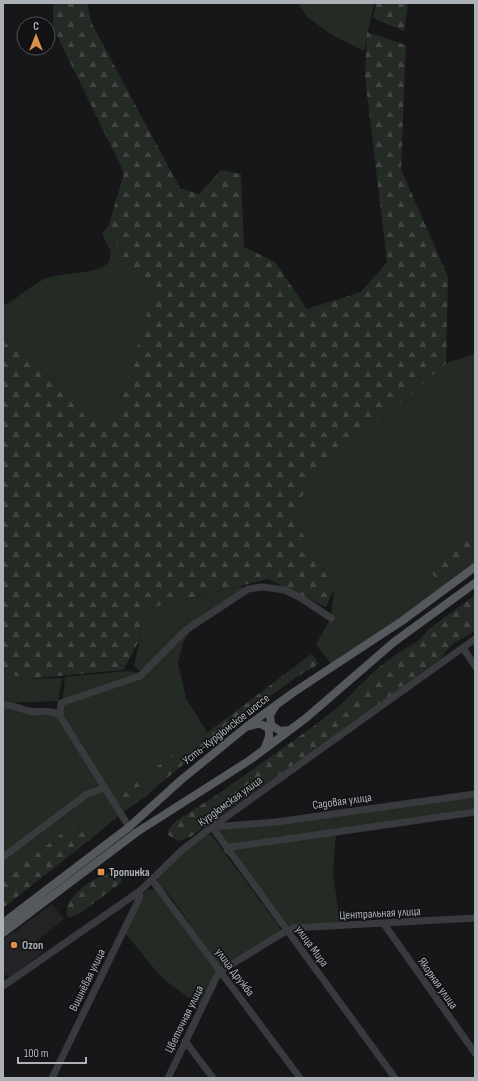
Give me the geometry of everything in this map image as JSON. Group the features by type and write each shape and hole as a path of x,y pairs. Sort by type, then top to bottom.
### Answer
{"main road":[{"name":"Усть-Курдюмское шоссе","path":"3,924 129,827 181,780 246,727 402,621 475,567"},
{"path":"3,934 137,832 250,760 332,697 394,642 475,583"},
{"path":"277,705 270,715 271,725 280,731 290,730"},
{"path":"246,727 256,724 265,725 270,730 270,737 263,749"}],"street":[{"path":"60,716 61,703 140,676 186,630 248,589 262,587 285,590 301,598 332,618"},
{"name":"Курдюмская улица","path":"5,984 140,891 182,850 212,827 475,639"},
{"path":"463,648 475,666"},
{"path":"3,705 15,706 29,711 53,711 60,716 129,827"},
{"path":"3,857 87,794 104,788"},
{"name":"Садовая улица","path":"212,827 276,822 475,794"},
{"path":"228,850 231,847 475,812"},
{"name":"улица Мира","path":"212,827 286,931 395,1078"},
{"name":"улица Дружба","path":"152,880 300,1078"},
{"name":"Вишнёвая улица","path":"52,1078 139,899 140,891"},
{"name":"Центральная улица","path":"286,931 293,928 475,918"},
{"name":"Якорная улица","path":"384,924 475,1053"},
{"path":"221,971 286,931"},
{"name":"Цветочная улица","path":"168,1078 221,971"},
{"path":"3,976 5,984"},
{"path":"186,1041 213,1078"}],"shaded area":[{"path":"52,904 64,919 34,943 43,952 12,976 5,975 3,972 3,940"}],"green space":[{"path":"53,3 87,3 92,24 180,188 199,194 221,170 241,174 244,247 275,262 307,309 361,292 387,262 365,76 367,32 406,45 401,169 448,277 446,363 312,482 291,514 334,589 326,607 268,579 143,610 140,639 123,670 25,679 3,671 3,342 26,352 82,413 114,422 155,287 120,255 109,224 124,173 56,33 56,16 53,16"},
{"path":"298,3 374,3 364,51 332,35 307,17"},
{"path":"376,3 408,3 404,31 373,18"},
{"path":"109,224 120,255 155,287 114,422 82,413 26,352 3,342 3,306 45,279 57,275 97,269 109,262 111,252 102,234"},
{"path":"475,354 475,567 333,667 316,644 331,618 334,589 291,514 312,482 446,363"},
{"path":"475,534 475,551 436,579 429,568"},
{"path":"241,586 246,590 197,623 184,640 178,663 186,698 207,732 157,767 166,779 146,796 137,782 117,797 126,810 92,838 93,831 66,830 3,879 3,706 62,709 65,677 127,671 142,673 134,666 140,639 143,610"},
{"path":"475,595 475,631 452,645 445,652 443,657 338,734 190,837 178,841 168,835 169,828 176,821 221,792 318,723 338,707 378,668 398,653 418,641 429,629"},
{"path":"310,655 313,655 319,664 298,676 232,723 166,779 156,767 219,724"},
{"path":"3,671 25,679 62,678 58,701 3,703"},
{"path":"137,782 146,796 126,810 116,797"},
{"path":"475,795 475,810 229,846 217,830"},
{"path":"81,822 86,822 93,831 92,838 3,908 3,879 66,830"},
{"path":"336,833 333,873 340,923 288,925 232,852 234,849"},
{"path":"208,834 212,836 279,926 280,931 223,966 219,965 170,896 157,882 158,878 180,856"},
{"path":"114,872 121,877 122,882 79,914 68,917 67,910 69,902 74,895 90,882"},
{"path":"152,889 157,891 215,968 216,971 200,1006 162,978 125,933 143,895 147,890"}],"place":[{"name":"Тропинка","path":"101,872"},
{"name":"Ozon","path":"14,945"}]}
